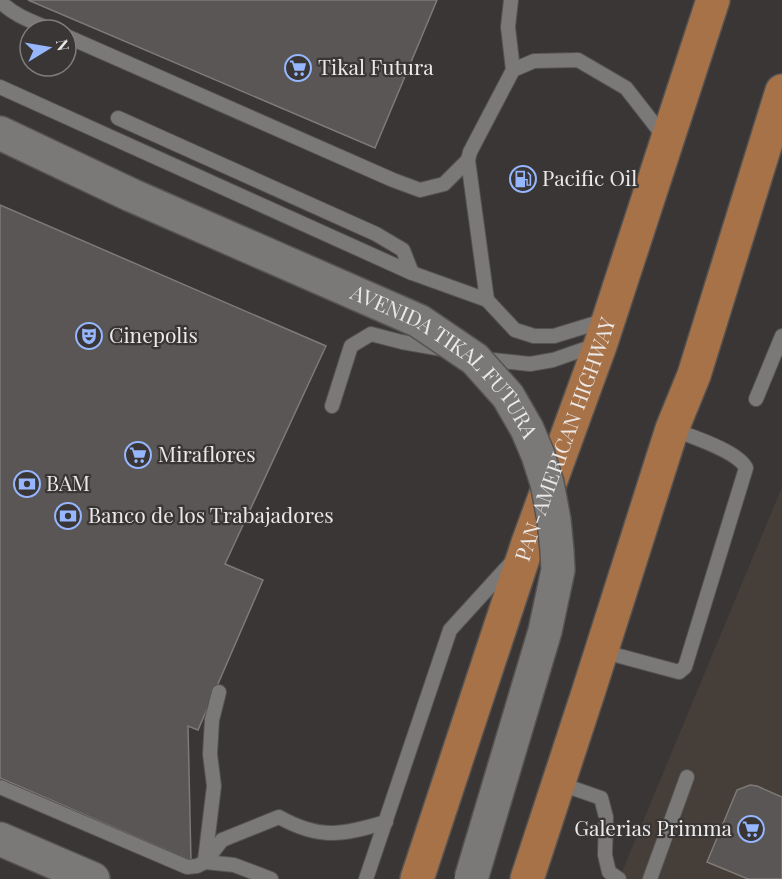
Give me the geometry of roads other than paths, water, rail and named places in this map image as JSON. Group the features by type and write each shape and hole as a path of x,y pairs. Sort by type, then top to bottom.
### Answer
{"highway":[{"name":"PAN-AMERICAN HIGHWAY","path":"417,879 528,543 605,331 713,0"},
{"path":"527,879 672,429 694,375 774,144 782,91"}],"street":[{"name":"AVENIDA TIKAL FUTURA","path":"0,133 131,195 419,321 475,359 508,396 527,429 547,483 557,542 558,570 545,631 471,879"},
{"path":"0,838 93,879"}],"lane":[{"path":"487,300 468,160 513,70 508,27 511,0"},
{"path":"0,1 22,18"},
{"path":"78,41 420,190 444,184 468,160"},
{"path":"513,70 534,61 578,60 626,88 667,141"},
{"path":"0,87 412,273 487,300 516,330 534,336 605,331"},
{"path":"118,118 376,234 403,250 412,273"},
{"path":"332,406 351,346 371,334 402,342 432,346 489,361 530,364 553,360 605,331"},
{"path":"756,399 782,336"},
{"path":"601,651 679,672 685,667 746,468 742,460 705,441 672,429"},
{"path":"366,879 450,630 528,543"},
{"path":"205,862 214,786 210,743 212,720 219,692"},
{"path":"650,879 687,777"},
{"path":"558,783 601,798 606,818 605,855 611,877"},
{"path":"0,787 187,867 205,862 222,840 279,817 322,834 355,831 386,822"},
{"path":"205,862 234,865 271,879"}],"place":[{"name":"Tikal Futura","path":"298,68"},
{"name":"Pacific Oil","path":"523,179"},
{"name":"Cinepolis","path":"89,336"},
{"name":"Miraflores","path":"138,455"},
{"name":"BAM","path":"27,484"},
{"name":"Banco de los Trabajadores","path":"68,516"},
{"name":"Galerias Primma","path":"751,829"}]}
